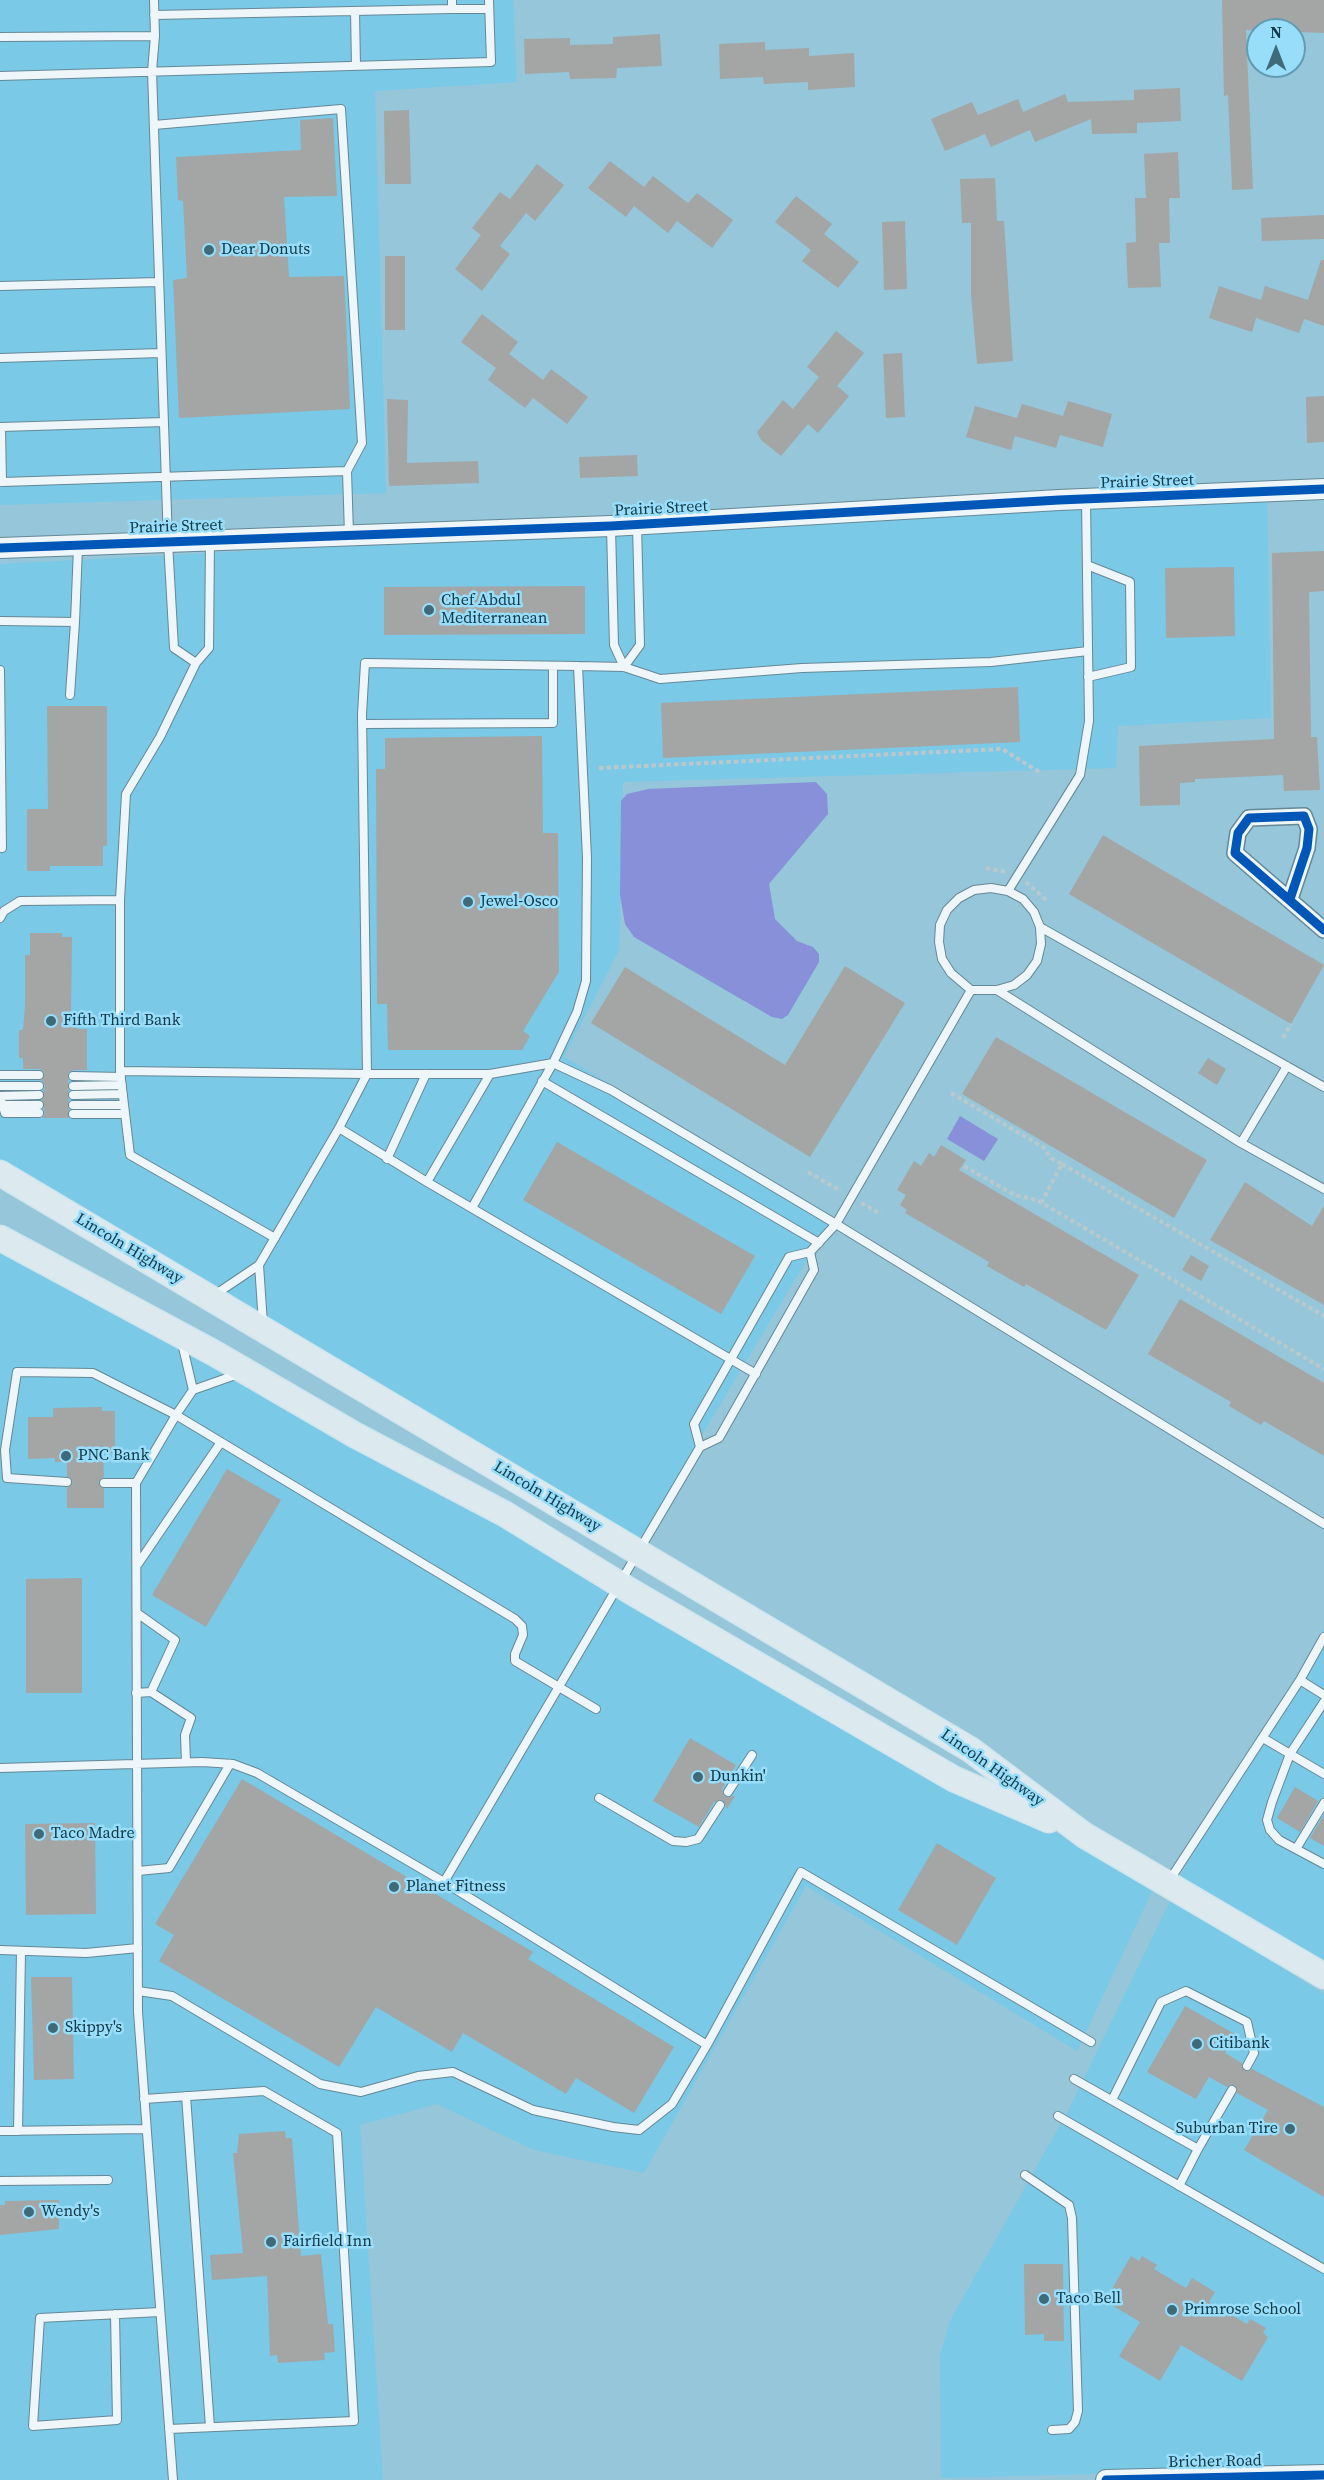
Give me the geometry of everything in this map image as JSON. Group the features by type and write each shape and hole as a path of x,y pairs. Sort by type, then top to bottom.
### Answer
{"main road":[{"name":"Lincoln Highway","path":"0,1173 971,1750 1084,1835 1318,1968"},
{"name":"Lincoln Highway","path":"0,1238 505,1514 621,1585 954,1779 1084,1835"},
{"path":"0,1258 38,1258"}],"street":[{"name":"Prairie Street","path":"0,548 637,525 1086,499 1324,489"},
{"path":"1290,899 1307,848 1309,829 1304,816 1249,818 1238,832 1234,853 1324,930"},
{"name":"Bricher Road","path":"1106,2480 1324,2475"}],"lane":[{"path":"154,0 155,36 152,71 165,477 174,648 196,663"},
{"path":"452,0 452,9"},
{"path":"0,75 491,62 489,4 452,9 154,15"},
{"path":"355,11 357,66"},
{"path":"0,37 155,36"},
{"path":"154,124 341,109 362,442 347,471 349,536"},
{"path":"0,286 159,282"},
{"path":"0,358 161,352"},
{"path":"164,422 1,427 3,482 347,471"},
{"path":"1008,891 1080,775 1089,721 1086,499"},
{"path":"624,667 640,645 637,525"},
{"path":"611,526 614,645 624,667"},
{"path":"210,541 209,648 196,663 160,737 126,794 120,900 121,1082 130,1155 275,1238"},
{"path":"70,695 78,546"},
{"path":"1087,565 1130,582 1131,667 1088,677"},
{"path":"0,621 75,622"},
{"path":"211,1297 259,1265 339,1128 367,1074 362,724 365,663 624,667 660,679 802,669 991,662 1088,651"},
{"path":"362,724 553,723 553,666"},
{"path":"472,1208 553,1063 577,1012 586,981 587,858 578,666"},
{"path":"0,670 2,848"},
{"path":"991,888 1008,891 1023,899 1034,912 1040,927 1039,952 1027,975 1014,985 998,990 971,990 951,973 942,959 939,942 940,926 947,910 959,898 974,890 991,888"},
{"path":"0,918 4,911 20,901 120,900"},
{"path":"1040,927 1324,1087"},
{"path":"700,1447 694,1424 789,1257 810,1252 836,1224 971,990"},
{"path":"998,990 1241,1143 1324,1189"},
{"path":"73,1086 121,1082 367,1074 490,1074 553,1063 611,1090 836,1224 1324,1524"},
{"path":"1241,1143 1287,1066"},
{"path":"387,1159 426,1074"},
{"path":"427,1182 490,1074"},
{"path":"0,1075 39,1075"},
{"path":"73,1076 121,1082"},
{"path":"542,1081 819,1243"},
{"path":"73,1095 121,1082"},
{"path":"0,1086 39,1086"},
{"path":"39,1095 0,1096 4,1109 39,1109"},
{"path":"73,1110 125,1110"},
{"path":"339,1128 387,1159 756,1374"},
{"path":"444,1882 621,1585 700,1447 719,1438 814,1269 810,1252"},
{"path":"259,1265 263,1328"},
{"path":"180,1335 194,1390"},
{"path":"67,1482 7,1478 5,1450 17,1372 93,1372 176,1415 515,1619 522,1626 523,1635 515,1654 515,1662 596,1709"},
{"path":"173,2480 146,2129 138,1991 136,1484 176,1415 194,1390 244,1372"},
{"path":"138,1564 220,1442"},
{"path":"104,1483 136,1484"},
{"path":"137,1613 175,1640 151,1692"},
{"path":"1167,1884 1300,1680 1324,1637"},
{"path":"1300,1680 1324,1695"},
{"path":"136,1694 151,1692 191,1718 185,1735 186,1762"},
{"path":"1324,1702 1290,1754 1267,1820 1270,1830 1279,1840 1324,1864"},
{"path":"1263,1738 1324,1774"},
{"path":"728,1792 752,1755"},
{"path":"0,1768 186,1762 230,1764 257,1773 444,1882 707,2045"},
{"path":"138,1871 169,1868 230,1764"},
{"path":"599,1798 674,1841 686,1842 698,1839 720,1805"},
{"path":"1296,1849 1324,1803"},
{"path":"138,1991 172,1996 320,2084 361,2092 418,2076 453,2072 533,2110 613,2127 639,2130 672,2104 707,2045 801,1872 1091,2042"},
{"path":"0,1950 86,1953 138,1948"},
{"path":"18,2131 21,1952"},
{"path":"1112,2100 1161,2002 1186,1990 1247,2022 1254,2053 1247,2066"},
{"path":"1074,2079 1198,2149"},
{"path":"1179,2186 1232,2090"},
{"path":"144,2099 264,2091 337,2133 354,2421 169,2429"},
{"path":"186,2096 210,2427"},
{"path":"1058,2116 1324,2269"},
{"path":"0,2131 146,2129"},
{"path":"1026,2175 1069,2205 1072,2218 1078,2410 1075,2422 1069,2429 1052,2430"},
{"path":"0,2181 108,2180"},
{"path":"115,2314 117,2420 33,2426 40,2318 115,2314 160,2312"}],"path":[{"path":"599,768 1002,749 1041,773"},
{"path":"1283,1038 1291,1024"},
{"path":"951,1093 1042,1147 1051,1158 1324,1316"},
{"path":"1041,1203 1062,1164"},
{"path":"964,1166 1015,1195 1041,1203 1324,1369"}],"shaded area":[{"path":"0,0 513,0 517,82 375,91 386,493 0,505"},
{"path":"1267,498 1271,718 1118,726 1116,768 623,782 619,950 564,1057 833,1216 638,1542 0,1159 0,564"},
{"path":"816,782 827,794 828,814 769,884 775,919 797,941 813,947 819,954 819,962 788,1015 782,1019 772,1017 634,937 625,924 620,895 621,801 627,794 648,789"},
{"path":"960,1116 998,1139 984,1161 947,1139"},
{"path":"0,1247 201,1356 1154,1887 1077,2051 806,1886 644,2173 534,2150 437,2104 360,2125 383,2480 0,2480"},
{"path":"1324,1629 1324,1965 1177,1881"},
{"path":"1171,1899 1324,1994 1324,2468 941,2478 940,2356 950,2321 1068,2111"}],"building":[{"path":"1222,0 1324,0 1324,33 1306,32 1306,18 1246,18 1246,78 1248,78 1253,189 1232,190 1228,95 1224,96"},
{"path":"660,34 662,66 617,68 616,78 570,79 569,72 525,74 524,39 570,38 570,45 613,44 613,37"},
{"path":"765,42 765,50 809,48 809,56 854,53 855,87 808,90 808,82 764,84 763,77 720,79 719,44"},
{"path":"1180,88 1181,121 1137,123 1137,133 1092,134 1091,119 1035,142 1030,130 991,147 985,134 945,151 931,119 972,102 978,115 1018,99 1023,112 1065,94 1068,102 1134,100 1134,90"},
{"path":"409,110 411,184 385,184 384,111"},
{"path":"333,118 337,196 284,197 289,277 344,276 350,409 179,418 173,280 187,278 183,201 178,200 176,157 301,150 300,120"},
{"path":"1178,152 1180,198 1169,198 1170,243 1159,243 1161,287 1128,288 1126,243 1136,242 1135,198 1146,198 1144,154"},
{"path":"610,161 644,187 653,176 688,203 697,193 733,220 712,248 677,221 668,233 634,206 626,217 588,188"},
{"path":"537,164 564,185 535,221 526,213 500,246 510,254 482,291 455,269 481,235 472,228 500,192 510,199"},
{"path":"995,178 997,221 1004,221 1013,361 977,364 971,295 971,223 962,223 960,179"},
{"path":"796,196 832,224 824,234 859,262 838,288 802,261 811,250 775,222"},
{"path":"1324,215 1324,239 1262,241 1261,218"},
{"path":"905,221 907,289 884,290 882,222"},
{"path":"385,256 405,256 405,330 385,330"},
{"path":"1321,260 1324,260 1324,326 1304,319 1299,333 1256,318 1252,332 1209,318 1219,286 1261,300 1265,286 1308,300"},
{"path":"482,314 518,342 509,354 543,380 551,369 588,397 567,424 533,398 525,408 488,380 496,368 461,342"},
{"path":"836,331 864,353 837,386 849,396 818,433 808,424 781,456 761,440 757,432 783,400 793,409 819,377 807,367"},
{"path":"902,353 905,417 886,418 883,354"},
{"path":"1324,396 1324,442 1307,443 1306,397"},
{"path":"387,399 408,400 407,463 478,461 479,483 389,486"},
{"path":"1068,401 1112,414 1103,447 1060,435 1056,448 1015,436 1011,450 966,437 975,406 1017,418 1022,404 1063,416"},
{"path":"637,455 638,476 580,478 579,457"},
{"path":"1324,551 1324,591 1309,592 1311,737 1317,737 1320,790 1284,791 1283,775 1195,779 1195,782 1180,783 1180,805 1140,806 1139,746 1274,739 1272,553"},
{"path":"1234,567 1235,636 1166,638 1165,568"},
{"path":"585,586 585,634 384,635 384,587"},
{"path":"1018,687 1020,742 663,758 661,703"},
{"path":"47,706 107,706 107,846 103,846 103,866 50,866 50,871 27,871 27,809 48,809"},
{"name":"Jewel-Osco","path":"542,736 543,833 558,833 559,972 523,1031 530,1036 522,1050 388,1050 387,1004 377,1004 376,769 385,769 385,738"},
{"path":"1103,835 1324,965 1291,1024 1069,894"},
{"name":"Fifth Third Bank","path":"30,933 62,933 62,937 72,937 71,1013 78,1014 78,1029 87,1029 87,1070 74,1070 68,1073 69,1118 42,1118 45,1114 42,1100 45,1085 41,1080 44,1073 40,1069 23,1069 23,1058 19,1058 19,1030 23,1030 25,1005 25,955 30,955"},
{"path":"845,966 905,1003 810,1157 591,1023 625,967 785,1065"},
{"path":"996,1037 1207,1160 1174,1218 962,1094"},
{"path":"1208,1058 1226,1069 1217,1085 1198,1073"},
{"path":"557,1142 755,1256 721,1314 523,1200"},
{"path":"941,1145 966,1160 959,1170 1139,1275 1106,1330 1026,1284 1024,1287 987,1266 989,1262 905,1213 907,1210 900,1205 906,1195 897,1190 914,1161 921,1166 929,1153 934,1157"},
{"path":"1245,1182 1312,1226 1324,1206 1324,1305 1210,1240"},
{"path":"1191,1255 1209,1266 1201,1281 1182,1270"},
{"path":"1180,1299 1324,1383 1324,1456 1264,1421 1261,1425 1229,1406 1231,1402 1148,1354"},
{"name":"PNC Bank","path":"102,1407 102,1411 115,1411 115,1453 103,1453 104,1477 98,1482 104,1489 104,1508 67,1508 67,1488 73,1482 67,1476 67,1462 55,1462 55,1458 28,1459 28,1417 53,1417 53,1408"},
{"path":"227,1469 281,1500 206,1627 152,1595"},
{"path":"82,1578 82,1693 26,1693 26,1579"},
{"name":"Dunkin'","path":"690,1738 736,1765 722,1789 725,1797 735,1796 727,1809 723,1800 714,1802 699,1827 653,1801"},
{"path":"242,1779 533,1952 528,1959 674,2047 634,2113 576,2078 566,2094 463,2033 452,2052 376,2007 339,2067 159,1961 174,1935 155,1924"},
{"path":"1295,1787 1318,1801 1300,1832 1277,1818"},
{"path":"1324,1815 1324,1846 1310,1838"},
{"path":"95,1823 96,1914 26,1915 25,1824"},
{"path":"937,1843 996,1878 957,1945 898,1910"},
{"name":"Skippy's","path":"31,1977 72,1977 74,2079 34,2080"},
{"path":"1185,2006 1235,2034 1225,2053 1242,2063 1244,2071 1252,2069 1324,2107 1324,2197 1244,2150 1268,2110 1237,2093 1235,2085 1227,2087 1209,2077 1196,2099 1147,2072"},
{"name":"Fairfield Inn","path":"285,2131 286,2138 292,2138 301,2256 321,2254 328,2324 333,2324 335,2352 324,2353 325,2360 278,2363 277,2355 270,2356 267,2276 212,2280 210,2255 243,2253 233,2153 237,2153 239,2134"},
{"name":"Wendy's","path":"59,2200 59,2229 0,2235 0,2205 5,2205 5,2201"},
{"name":"Primrose School","path":"1131,2256 1139,2261 1142,2256 1157,2265 1154,2269 1186,2288 1192,2278 1215,2292 1209,2302 1247,2324 1250,2319 1266,2328 1263,2333 1268,2337 1242,2381 1181,2345 1160,2381 1119,2356 1140,2322 1105,2301"},
{"name":"Taco Bell","path":"1024,2264 1063,2264 1064,2341 1044,2341 1044,2334 1025,2335"}],"cycle path":[{"path":"0,548 611,526 1059,500 1324,489"},
{"path":"1290,899 1307,848 1309,829 1304,816 1249,818 1238,833 1235,853 1324,930"},
{"path":"1106,2480 1324,2475"}],"place":[{"name":"Dear Donuts","path":"209,250"},
{"name":"Chef Abdul Mediterranean","path":"429,610"},
{"name":"Jewel-Osco","path":"468,902"},
{"name":"Fifth Third Bank","path":"51,1021"},
{"name":"PNC Bank","path":"66,1456"},
{"name":"Dunkin'","path":"698,1777"},
{"name":"Taco Madre","path":"39,1834"},
{"name":"Planet Fitness","path":"394,1887"},
{"name":"Skippy's","path":"53,2028"},
{"name":"Citibank","path":"1197,2044"},
{"name":"Suburban Tire","path":"1290,2129"},
{"name":"Wendy's","path":"29,2212"},
{"name":"Fairfield Inn","path":"271,2242"},
{"name":"Taco Bell","path":"1044,2299"},
{"name":"Primrose School","path":"1172,2310"}]}
